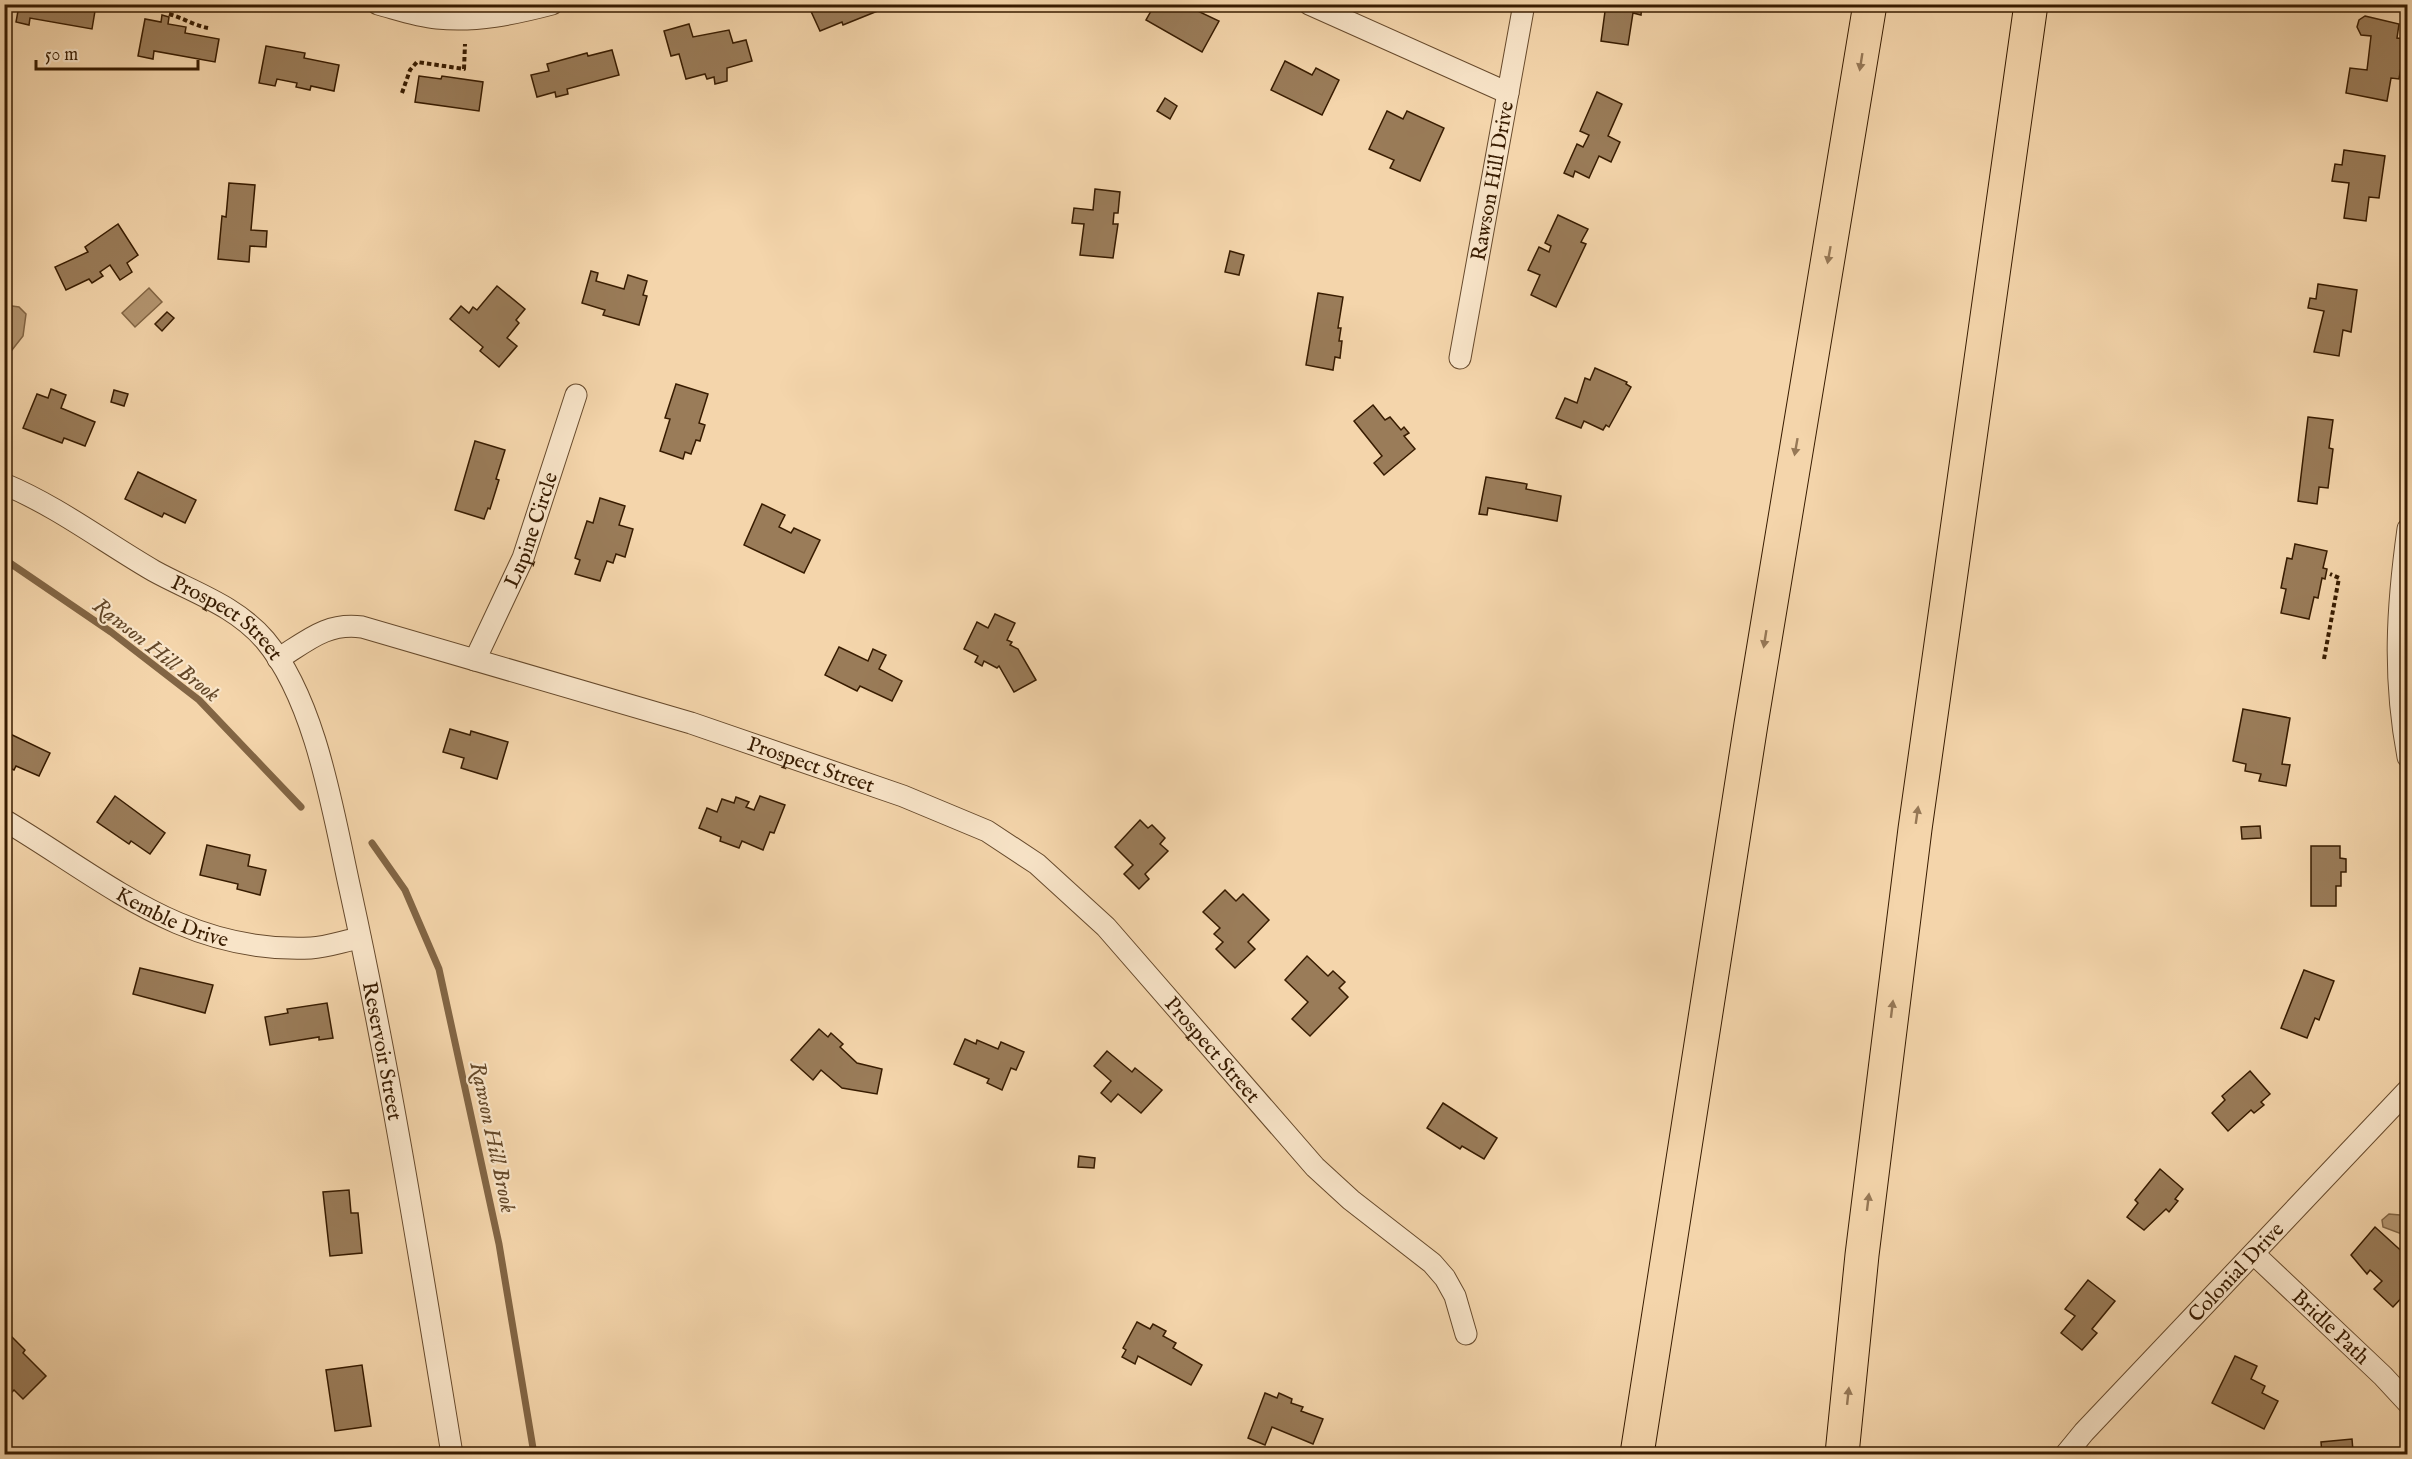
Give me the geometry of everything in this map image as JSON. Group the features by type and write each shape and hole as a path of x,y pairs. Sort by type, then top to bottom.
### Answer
{"highway":[{"path":"1637,1455 1753,712 1870,4"},
{"path":"1842,1455 1863,1244 1915,829 2031,4"}],"street":[{"path":"378,4 435,18 476,19 519,13 552,4"},
{"path":"1309,4 1508,93"},
{"name":"Rawson Hill Drive","path":"1460,358 1524,4"},
{"name":"Lupine Circle","path":"475,660 523,558 576,395"},
{"name":"Prospect Street","path":"4,484 34,498 156,572 228,609 264,639 278,658 327,628 348,625 691,723 798,758 960,818 1013,847 1061,884 1106,927 1315,1167 1351,1200 1432,1263 1445,1278 1455,1296 1466,1334"},
{"path":"2408,528 2400,590 2396,667 2399,706 2408,756"},
{"name":"Reservoir Street","path":"278,658 300,699 311,733 360,938 408,1181 452,1455"},
{"name":"Kemble Drive","path":"4,820 143,908 196,930 241,941 293,948 314,947 360,938"},
{"name":"Colonial Drive","path":"2066,1455 2084,1432 2408,1090"},
{"name":"Bridle Path","path":"2254,1254 2383,1376 2408,1403"}],"path":[{"path":"169,14 183,18 189,25 208,28"},
{"path":"402,93 410,70 417,62 464,69 465,44"},
{"path":"2324,659 2339,578 2330,574"}],"shaded area":[{"path":"149,288 162,302 135,327 122,313"},
{"path":"5,305 19,307 26,314 23,336 12,350 5,346"},
{"path":"2389,1214 2400,1215 2407,1219 2407,1236 2383,1227 2382,1220"}],"building":[{"path":"23,4 96,5 92,29 30,18 29,25 16,22 18,11 21,11"},
{"path":"813,4 877,4 880,10 843,25 842,22 820,31 809,7"},
{"path":"1155,4 1183,4 1219,21 1202,52 1146,20"},
{"path":"1606,4 1642,4 1641,15 1633,13 1628,45 1601,41"},
{"path":"162,15 169,17 168,24 186,27 185,33 219,39 215,62 154,51 153,59 138,56 145,19 161,22"},
{"path":"2365,16 2399,24 2397,38 2406,39 2399,79 2391,78 2387,101 2346,93 2350,68 2367,70 2371,36 2361,35 2357,27 2359,20"},
{"path":"689,24 693,37 729,30 733,43 746,40 752,61 727,68 727,81 715,84 714,77 707,79 705,74 686,79 679,54 671,56 664,31"},
{"path":"266,46 305,53 304,58 339,65 334,91 311,86 310,90 296,87 297,83 277,79 275,86 259,83"},
{"path":"612,50 619,75 567,89 568,94 556,97 555,92 537,97 531,75 549,71 547,64 587,53 588,56"},
{"path":"1285,61 1312,75 1316,68 1339,80 1322,115 1271,90"},
{"path":"419,76 441,79 442,76 483,82 479,111 415,102"},
{"path":"1597,92 1622,104 1608,136 1620,142 1611,162 1599,156 1589,178 1575,171 1573,177 1564,173 1577,144 1583,147 1589,135 1580,131"},
{"path":"1165,98 1177,106 1170,119 1157,111"},
{"path":"1387,111 1403,119 1407,111 1444,128 1420,181 1390,168 1394,160 1369,149"},
{"path":"2344,150 2385,156 2379,198 2369,197 2366,221 2344,218 2349,183 2332,181 2335,164 2342,165"},
{"path":"229,183 255,185 251,230 267,231 266,247 250,246 249,262 218,259 222,216 226,217"},
{"path":"1095,189 1120,192 1118,213 1114,213 1113,224 1118,224 1113,258 1080,255 1084,224 1072,223 1074,208 1093,210"},
{"path":"1558,215 1588,229 1581,242 1586,244 1556,307 1531,295 1540,275 1528,270 1539,247 1549,252 1551,246 1545,243"},
{"path":"118,224 138,255 127,263 132,272 120,280 110,265 100,272 103,276 92,283 89,279 66,290 55,267 88,252 85,247"},
{"path":"1230,251 1244,255 1239,275 1225,272"},
{"path":"591,271 598,273 596,281 624,289 628,275 647,281 643,295 647,296 639,325 603,315 605,310 582,303"},
{"path":"2318,284 2357,290 2351,332 2343,330 2339,356 2314,352 2324,311 2308,308 2310,298 2316,299"},
{"path":"497,286 525,309 516,320 519,323 507,338 517,346 499,367 480,351 483,347 450,319 461,306 469,313 473,307 477,310"},
{"path":"1318,293 1343,297 1338,328 1341,328 1339,341 1342,341 1340,358 1335,357 1333,370 1306,365"},
{"path":"167,312 174,318 162,331 155,324"},
{"path":"1595,368 1627,382 1626,384 1631,387 1609,427 1606,425 1603,430 1584,421 1581,428 1556,418 1565,398 1577,403 1585,378 1590,380"},
{"path":"676,384 708,394 699,423 705,425 700,441 696,440 691,454 685,452 683,459 660,451 670,419 665,418"},
{"path":"51,389 66,395 61,408 95,422 85,446 64,438 62,443 23,428 37,394 48,398"},
{"path":"114,390 128,394 124,406 111,402"},
{"path":"1373,405 1385,420 1390,417 1401,430 1404,427 1409,433 1404,436 1415,449 1384,475 1374,463 1382,456 1354,421"},
{"path":"2308,417 2333,420 2329,448 2333,449 2328,488 2319,487 2317,504 2298,501"},
{"path":"475,441 505,450 496,479 499,480 490,509 488,508 484,519 455,510"},
{"path":"138,472 196,500 185,523 164,513 162,517 125,499"},
{"path":"1486,477 1527,484 1526,489 1561,496 1557,521 1488,508 1487,515 1479,514"},
{"path":"600,498 625,506 619,525 633,529 625,557 616,554 613,563 607,561 600,581 575,574 580,560 575,558 587,521 593,523"},
{"path":"762,504 785,515 779,527 791,533 794,528 820,540 804,573 744,545"},
{"path":"2295,544 2327,551 2323,568 2327,569 2325,579 2322,578 2318,598 2314,597 2309,619 2281,613 2286,589 2281,588 2287,558 2292,559"},
{"path":"995,614 1015,623 1007,640 1012,642 1010,645 1018,649 1036,680 1014,692 999,666 997,668 984,661 982,666 975,662 978,656 964,649 977,622 988,628"},
{"path":"839,647 868,661 873,649 886,655 879,669 902,681 892,701 860,686 857,691 825,675"},
{"path":"2243,709 2290,718 2282,764 2290,765 2286,786 2259,781 2261,774 2245,771 2246,764 2233,761"},
{"path":"450,729 470,735 471,731 508,742 497,779 461,768 464,758 443,752"},
{"path":"4,731 50,753 39,776 16,766 14,770 4,765"},
{"path":"115,796 165,833 150,854 131,841 129,844 97,822"},
{"path":"760,796 785,805 774,833 770,832 763,850 742,841 739,848 720,841 721,837 699,828 707,808 717,812 722,799 734,803 736,797 749,802 746,807 754,810"},
{"path":"1140,820 1148,828 1152,825 1165,838 1160,844 1168,851 1145,874 1149,879 1139,889 1124,874 1133,865 1115,847"},
{"path":"2260,826 2261,838 2242,839 2241,827"},
{"path":"207,845 250,855 248,866 266,870 260,895 237,889 238,884 200,875"},
{"path":"2311,846 2340,846 2340,858 2346,859 2346,872 2341,872 2341,886 2336,886 2336,906 2311,906"},
{"path":"1225,890 1236,901 1243,894 1269,920 1248,942 1255,949 1235,968 1216,949 1223,942 1214,934 1220,928 1203,912"},
{"path":"1307,956 1328,976 1333,971 1345,982 1339,988 1348,997 1310,1036 1292,1019 1308,1002 1285,980"},
{"path":"140,968 213,985 205,1013 133,994"},
{"path":"2304,970 2334,981 2319,1020 2315,1018 2307,1038 2281,1028"},
{"path":"327,1003 333,1038 319,1040 319,1037 270,1045 265,1017 288,1013 287,1009"},
{"path":"819,1029 828,1037 831,1033 843,1044 840,1047 857,1063 882,1069 877,1094 842,1088 821,1070 813,1080 791,1060"},
{"path":"965,1039 976,1044 977,1040 998,1049 1001,1042 1024,1052 1016,1070 1011,1068 1002,1090 987,1083 989,1079 954,1064"},
{"path":"1107,1051 1132,1072 1135,1068 1162,1090 1141,1113 1118,1094 1111,1102 1101,1093 1111,1081 1094,1066"},
{"path":"2250,1071 2270,1094 2261,1102 2264,1105 2254,1113 2251,1110 2228,1131 2212,1113 2225,1100 2222,1096"},
{"path":"1443,1103 1497,1138 1484,1159 1462,1146 1460,1149 1427,1128"},
{"path":"1079,1156 1095,1158 1094,1168 1078,1167"},
{"path":"2160,1169 2183,1189 2175,1199 2178,1201 2169,1212 2166,1209 2144,1230 2127,1217 2138,1203 2135,1200"},
{"path":"349,1190 351,1213 358,1213 362,1253 330,1256 323,1192"},
{"path":"2375,1227 2408,1257 2408,1291 2393,1307 2374,1289 2382,1281 2370,1270 2367,1274 2351,1255"},
{"path":"2088,1280 2115,1301 2092,1329 2097,1333 2082,1350 2061,1333 2075,1316 2065,1309"},
{"path":"1137,1322 1150,1329 1153,1324 1166,1331 1163,1336 1176,1343 1173,1348 1202,1365 1191,1385 1138,1356 1135,1364 1122,1357 1126,1350 1123,1348"},
{"path":"10,1335 25,1350 23,1353 46,1376 23,1399 14,1390 11,1393 4,1389 4,1340"},
{"path":"2235,1356 2257,1366 2251,1379 2265,1386 2262,1393 2278,1401 2264,1429 2212,1403"},
{"path":"362,1365 371,1426 335,1431 326,1370"},
{"path":"1265,1393 1277,1398 1279,1393 1292,1399 1291,1403 1303,1407 1301,1411 1323,1419 1313,1444 1272,1427 1265,1445 1248,1438"},
{"path":"2352,1439 2353,1451 2357,1451 2358,1454 2322,1454 2321,1442"}],"waterway":[{"name":"Rawson Hill Brook","path":"4,559 111,632 199,700 301,807"},
{"name":"Rawson Hill Brook","path":"372,843 405,890 439,969 499,1244 534,1454"}]}
